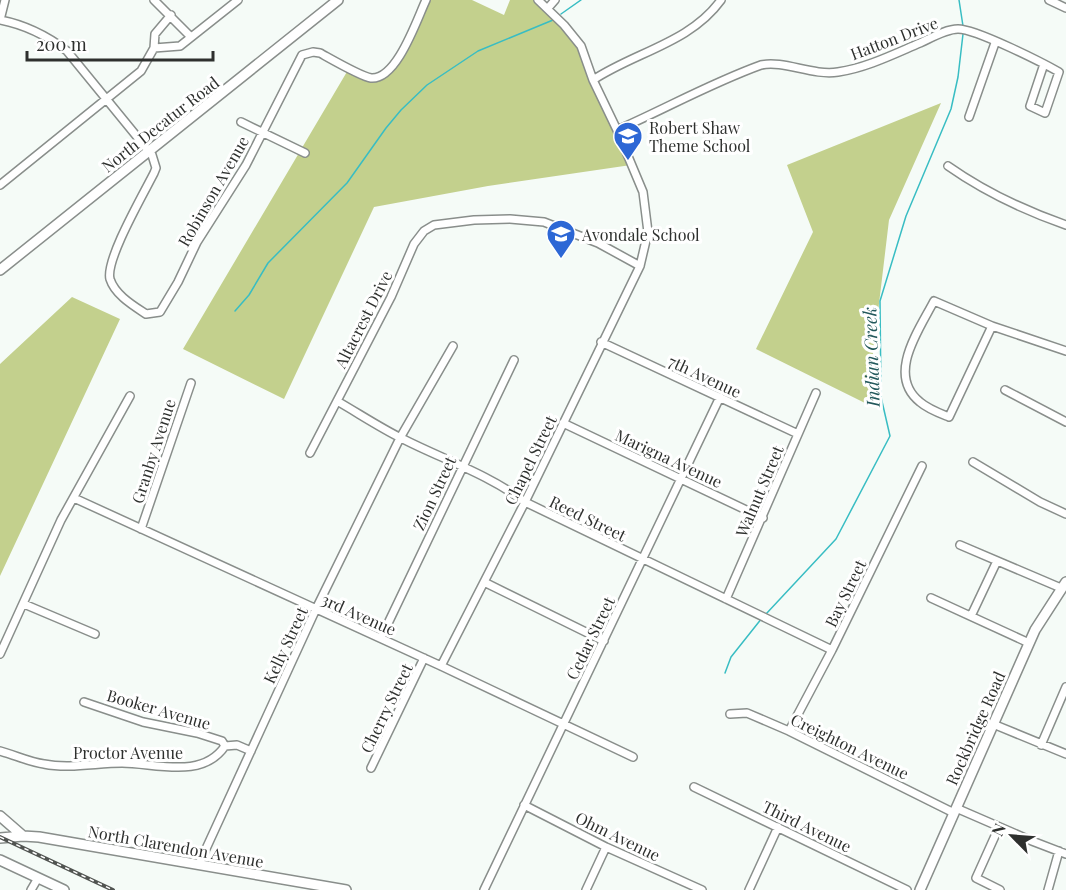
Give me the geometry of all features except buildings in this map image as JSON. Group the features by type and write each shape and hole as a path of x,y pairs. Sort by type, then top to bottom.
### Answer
{"street":[{"path":"5,0 0,20 33,29 51,38 67,51 150,151"},
{"path":"154,0 191,37"},
{"path":"154,48 180,46 238,0"},
{"name":"North Decatur Road","path":"0,270 338,0"},
{"name":"Robinson Avenue","path":"150,151 156,168 111,262 109,272 112,284 130,303 147,314 160,312 178,282 197,242 246,165 302,55 320,53 371,78 381,76 388,72 399,58 426,0"},
{"name":"Chapel Street","path":"441,666 525,502 640,266 648,232 643,192 593,80 581,46 564,25 538,0"},
{"path":"548,8 555,0"},
{"path":"593,80 675,40 709,13 721,0"},
{"path":"1049,0 1066,8"},
{"path":"0,185 141,71 154,48 155,34 171,15"},
{"name":"Hatton Drive","path":"617,130 713,84 761,65 769,64 817,72 839,72 889,57 940,34 958,29 975,33 1044,64"},
{"path":"969,117 995,43"},
{"path":"1044,64 1059,72 1045,113 1030,106 1044,64"},
{"path":"241,122 305,153"},
{"path":"948,166 977,186 1013,205 1066,225"},
{"name":"Altacrest Drive","path":"310,453 391,297 414,244 424,231 434,225 510,219 544,222 598,243 640,266"},
{"path":"992,326 949,417 918,402 905,380 905,364 933,300 992,326 1066,351"},
{"name":"7th Avenue","path":"601,342 798,434"},
{"name":"Kelly Street","path":"199,864 316,609 400,438 453,346"},
{"name":"Zion Street","path":"381,638 514,360"},
{"name":"Granby Avenue","path":"141,529 191,383"},
{"path":"1005,390 1066,422"},
{"name":"Walnut Street","path":"726,599 816,393"},
{"path":"0,654 24,604 46,549 130,396"},
{"name":"Cedar Street","path":"484,890 720,397"},
{"name":"Reed Street","path":"337,400 400,438 515,494 525,502 832,650"},
{"name":"Marigna Avenue","path":"563,423 763,518"},
{"path":"973,462 1040,502 1066,514"},
{"name":"Bay Street","path":"789,731 832,650 922,466"},
{"name":"3rd Avenue","path":"74,498 381,638 633,757"},
{"path":"960,545 1063,585"},
{"path":"971,616 997,561"},
{"path":"484,582 604,641"},
{"name":"Rockbridge Road","path":"920,890 1029,643 1063,585"},
{"path":"931,598 1029,643"},
{"path":"24,604 95,634"},
{"name":"Cherry Street","path":"371,768 424,658"},
{"path":"1041,745 1066,687"},
{"name":"Booker Avenue","path":"84,702 143,722 197,733 222,741 225,746"},
{"name":"Creighton Avenue","path":"730,714 747,713 955,811 1063,852"},
{"path":"993,724 1066,754"},
{"path":"225,746 237,745 251,751"},
{"name":"Proctor Avenue","path":"0,752 45,765 121,763 173,769 200,764 220,754 225,746"},
{"name":"Third Avenue","path":"694,787 907,890"},
{"name":"Ohm Avenue","path":"524,805 606,847 702,890"},
{"path":"0,816 23,836"},
{"path":"749,890 778,827"},
{"path":"999,827 975,878 1000,890"},
{"name":"North Clarendon Avenue","path":"0,837 23,836 346,890"},
{"path":"586,890 606,847"},
{"path":"1048,890 1063,852"},
{"path":"0,860 64,890"},
{"path":"31,890 38,878"}],"green space":[{"path":"428,0 472,0 504,15 510,0 539,0 583,52 631,165 488,186 374,207 284,399 183,349 348,70 376,77 395,63"},
{"path":"941,103 889,220 867,404 756,349 813,232 787,165"},
{"path":"72,297 120,319 0,576 0,364"}],"waterway":[{"path":"561,14 581,0"},
{"name":"Indian Creek","path":"959,0 963,26"},
{"path":"235,311 249,295 268,263 347,183 386,128 427,85 478,51 553,20"},
{"name":"Indian Creek","path":"766,614 836,539 890,436 881,397 880,301 906,216 951,109 958,77 963,34"},
{"name":"Indian Creek","path":"725,673 731,657 762,618"}],"railway":[{"path":"0,837 113,890"}],"place":[{"name":"Robert Shaw Theme School","path":"628,162"},
{"name":"Avondale School","path":"561,260"}]}
